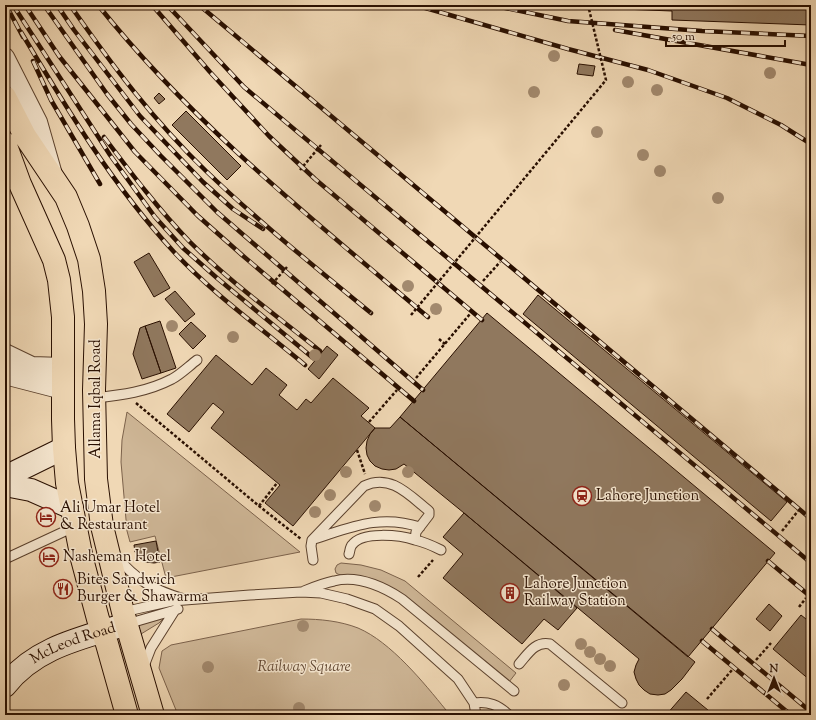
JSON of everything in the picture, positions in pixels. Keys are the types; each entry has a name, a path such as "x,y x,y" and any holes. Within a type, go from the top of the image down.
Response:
{"main road":[{"name":"Allama Iqbal Road","path":"5,97 25,136 66,197 89,259 94,292 96,324 94,398 96,480 102,526 125,618 153,715"},
{"name":"Allama Iqbal Road","path":"5,143 20,184 54,260 59,280 63,317 64,448 67,483 82,558 127,715"},
{"path":"5,373 63,378"},
{"path":"5,476 64,448"},
{"path":"5,485 31,490 74,517"},
{"name":"McLeod Road","path":"5,662 30,645 50,636 125,618"},
{"name":"McLeod Road","path":"5,686 22,668 42,654 100,625"}],"street":[{"path":"5,57 38,122 55,180"},
{"path":"5,165 20,184"},
{"path":"5,352 32,366 63,378"}],"lane":[{"path":"94,398 126,395 146,390 173,378 197,360"},
{"path":"313,560 312,543 364,486 370,483 395,485 429,511 429,515 416,532 415,540"},
{"path":"5,558 74,517"},
{"path":"312,543 361,524 382,521 408,523 420,527"},
{"path":"348,554 352,544 363,538 377,536 396,536 415,540 441,550"},
{"path":"105,538 115,555 135,576 148,585 163,592 189,601"},
{"path":"301,592 334,581 352,579 372,583 390,590 514,691"},
{"path":"125,618 172,601 301,592 347,599 375,609 399,626 458,679 474,704 476,715"},
{"path":"125,618 175,610 189,601"},
{"path":"141,674 151,648 175,610"},
{"path":"519,664 536,646 542,642 550,644 622,703"},
{"path":"474,704 482,702 492,704 500,707 509,715"}],"path":[{"path":"411,315 606,80 588,5"},
{"path":"300,170 321,145"},
{"path":"483,281 500,262"},
{"path":"272,284 287,267"},
{"path":"416,378 470,314"},
{"path":"439,339 445,344"},
{"path":"369,422 396,390"},
{"path":"126,395 259,506 312,543"},
{"path":"357,450 362,468 370,483"},
{"path":"259,506 277,483"},
{"path":"782,531 798,512"},
{"path":"418,577 441,550"},
{"path":"799,607 806,598"},
{"path":"756,660 771,643"},
{"path":"707,699 732,670"}],"green space":[{"path":"127,412 300,552 166,578 155,536 130,542 127,531 121,462 122,440"},
{"path":"341,563 361,565 381,570 405,581 516,673 509,682 398,592 371,579 336,573 335,569 337,565"},
{"path":"164,618 159,623 141,634 136,619"},
{"name":"Railway Square","path":"301,619 337,622 358,628 370,634 395,653 406,664 437,699 448,715 178,715 159,668 162,651 171,645"}],"building":[{"path":"597,5 811,5 811,25 672,20 672,11 597,8"},
{"path":"579,64 595,66 593,76 577,74"},
{"path":"159,93 165,99 159,104 154,98"},
{"path":"186,111 241,166 227,180 172,125"},
{"path":"149,253 170,288 154,297 134,262"},
{"path":"175,291 195,314 185,322 165,299"},
{"path":"538,295 787,502 771,521 523,314"},
{"path":"487,313 775,553 688,657 400,417"},
{"path":"160,321 176,368 161,373 145,326"},
{"path":"191,322 206,336 193,349 179,334"},
{"path":"145,326 161,373 142,379 133,354 140,328"},
{"path":"327,346 338,355 319,379 308,369"},
{"path":"216,355 252,385 266,368 287,385 279,395 297,410 306,399 311,403 333,378 369,408 361,416 375,428 293,526 265,503 280,485 211,428 224,412 213,403 189,432 167,414"},
{"path":"400,417 695,662 682,679 665,694 650,694 644,690 639,685 634,672 639,659 464,513 404,464 396,469 389,470 375,466 367,455 367,441 370,434 375,428 390,428"},
{"name":"Lahore Junction Railway Station","path":"464,513 577,608 558,630 544,619 522,644 443,578 463,554 443,537"},
{"path":"156,541 160,562 146,562 135,552 134,545"},
{"path":"769,604 782,616 770,631 756,619"},
{"path":"801,615 811,623 811,681 773,649"},
{"path":"686,692 714,715 666,715"}],"railway":[{"path":"6,5 23,37"},
{"path":"13,5 110,155 155,217 183,248 313,358"},
{"path":"25,5 59,56 135,152 198,216 414,401"},
{"path":"44,5 107,94 131,124 161,156 217,212 423,390"},
{"path":"57,5 74,30 140,116 203,182 233,209 263,229"},
{"path":"70,5 101,49 134,91 187,152 226,190 267,226 371,313"},
{"path":"98,5 135,49 173,90 255,169 428,317"},
{"path":"152,5 210,72 269,136 315,179 482,320"},
{"path":"167,5 244,87 811,563"},
{"path":"199,5 811,519"},
{"path":"491,5 568,21 702,31 811,36"},
{"path":"422,7 568,49 648,70 727,98 781,125 811,144"},
{"path":"615,30 811,65"},
{"path":"21,32 92,146 111,174 152,227 174,252 205,282 305,365"},
{"path":"33,61 51,100 100,184"},
{"path":"104,137 156,204 205,257 237,285 320,351"},
{"path":"768,561 811,597"},
{"path":"712,629 811,712"},
{"path":"702,641 791,715"}],"place":[{"name":"Lahore Junction","path":"582,496"},
{"name":"Ali Umar Hotel & Restaurant","path":"46,517"},
{"name":"Nasheman Hotel","path":"49,557"},
{"name":"Bites Sandwich Burger & Shawarma","path":"63,589"},
{"name":"Lahore Junction Railway Station","path":"510,593"}]}
